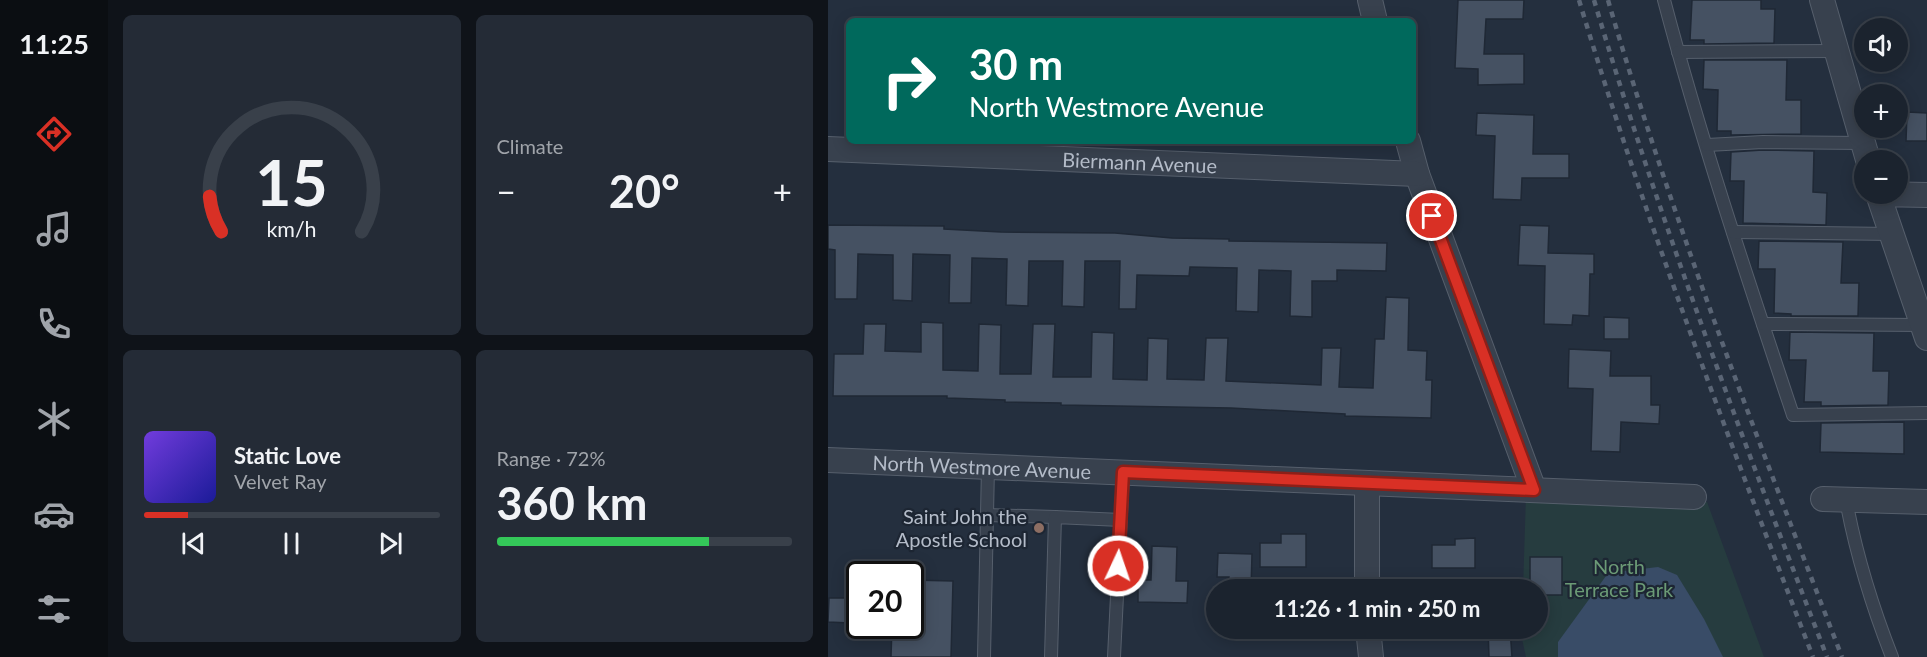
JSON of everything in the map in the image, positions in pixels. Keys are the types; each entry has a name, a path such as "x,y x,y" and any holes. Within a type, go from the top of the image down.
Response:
{"street":[{"path":"1370,0 1375,18"},
{"path":"1822,0 1865,150"},
{"path":"1409,144 1417,174 1534,490"},
{"name":"Biermann Avenue","path":"828,149 1417,174"},
{"path":"1908,195 1927,195"},
{"path":"1882,204 1925,331"},
{"name":"North Westmore Avenue","path":"828,460 1694,497"},
{"path":"1367,483 1367,579"},
{"path":"1834,499 1927,502"},
{"path":"1369,639 1371,657"}],"lane":[{"path":"1664,0 1733,232 1792,415 1927,413"},
{"path":"1678,52 1837,51"},
{"path":"1707,145 1763,142 1854,151"},
{"path":"1733,232 1892,234"},
{"path":"1763,324 1925,331"},
{"path":"984,657 988,466"},
{"path":"1114,657 1123,472"},
{"path":"1834,499 1854,542 1867,588 1892,657"},
{"path":"987,515 1120,520"},
{"path":"1051,657 1055,517"}],"green space":[{"name":"North Terrace Park","path":"1526,495 1707,502 1764,657 1526,657 1522,639 1548,639 1548,579 1523,579"}],"water":[{"path":"1658,567 1677,575 1704,619 1723,657 1558,657 1558,642 1606,576 1616,572"}],"building":[{"path":"1458,0 1524,0 1523,19 1486,19 1484,54 1524,54 1524,84 1478,85 1478,69 1455,68"},
{"path":"1692,0 1761,0 1761,9 1775,9 1774,43 1704,44 1704,40 1690,40"},
{"path":"1704,60 1787,60 1786,100 1801,100 1801,134 1731,135 1731,131 1717,131 1718,90 1703,89"},
{"path":"1908,112 1927,113 1927,141 1906,141"},
{"path":"1477,113 1534,115 1533,154 1569,154 1569,178 1522,178 1521,200 1493,199 1495,136 1476,135"},
{"path":"1814,151 1813,192 1827,193 1826,225 1743,223 1744,181 1730,181 1731,152"},
{"path":"828,225 944,226 944,229 1001,232 1115,233 1172,238 1229,239 1229,241 1387,243 1386,271 1337,270 1337,281 1312,281 1312,317 1290,316 1291,271 1259,270 1258,312 1236,311 1237,268 1190,267 1189,276 1137,275 1136,309 1119,309 1120,261 1085,261 1084,307 1062,306 1063,261 1029,261 1028,306 1006,305 1007,259 972,258 971,303 949,303 950,255 913,254 912,301 893,300 893,255 858,254 857,299 835,299 835,250 828,249"},
{"path":"1520,225 1549,226 1548,253 1594,254 1594,274 1590,274 1589,316 1573,315 1572,325 1544,324 1545,266 1518,265"},
{"path":"1759,241 1843,242 1841,283 1859,283 1858,316 1791,316 1791,314 1774,313 1775,269 1758,269"},
{"path":"1386,297 1409,298 1408,350 1427,351 1426,380 1432,380 1431,418 1345,416 1345,414 1231,408 1061,405 1061,403 947,398 947,396 833,396 834,354 863,354 864,324 886,324 885,351 921,352 921,322 943,323 943,370 978,371 979,324 1001,325 1000,374 1031,374 1033,324 1055,324 1053,377 1091,377 1092,332 1114,333 1113,379 1147,380 1148,338 1168,339 1167,379 1204,380 1206,338 1228,338 1226,381 1321,385 1322,348 1341,348 1339,387 1373,388 1375,339 1384,339"},
{"path":"1604,317 1629,318 1629,339 1604,339"},
{"path":"1790,332 1874,333 1873,371 1889,371 1888,405 1821,406 1821,402 1804,402 1806,360 1789,360"},
{"path":"1569,349 1611,351 1610,376 1651,376 1651,405 1660,405 1659,424 1621,422 1620,452 1591,451 1593,389 1568,388"},
{"path":"1904,422 1904,454 1820,452 1821,423"},
{"path":"1281,534 1306,534 1306,567 1260,567 1260,543 1281,543"},
{"path":"1475,538 1475,568 1432,568 1432,545 1455,545 1455,539"},
{"path":"1152,546 1177,547 1176,581 1188,581 1187,603 1138,602 1138,580 1151,580"},
{"path":"1218,553 1252,554 1251,579 1217,577"},
{"path":"1530,557 1562,557 1562,595 1548,595 1548,579 1530,579"},
{"path":"924,580 953,581 951,657 891,657 892,639 924,639"},
{"path":"829,598 846,598 846,623 828,622"},
{"path":"1488,639 1511,639 1512,657 1489,657"}],"railway":[{"path":"1579,0 1660,249 1813,657"},
{"path":"1594,0 1646,166 1675,249 1734,413 1827,657"},
{"path":"1608,0 1688,249 1842,657"}],"place":[{"name":"Saint John the Apostle School","path":"1039,528"}],"route":[{"path":"1118,566 1123,472 1534,490 1432,216"}]}
